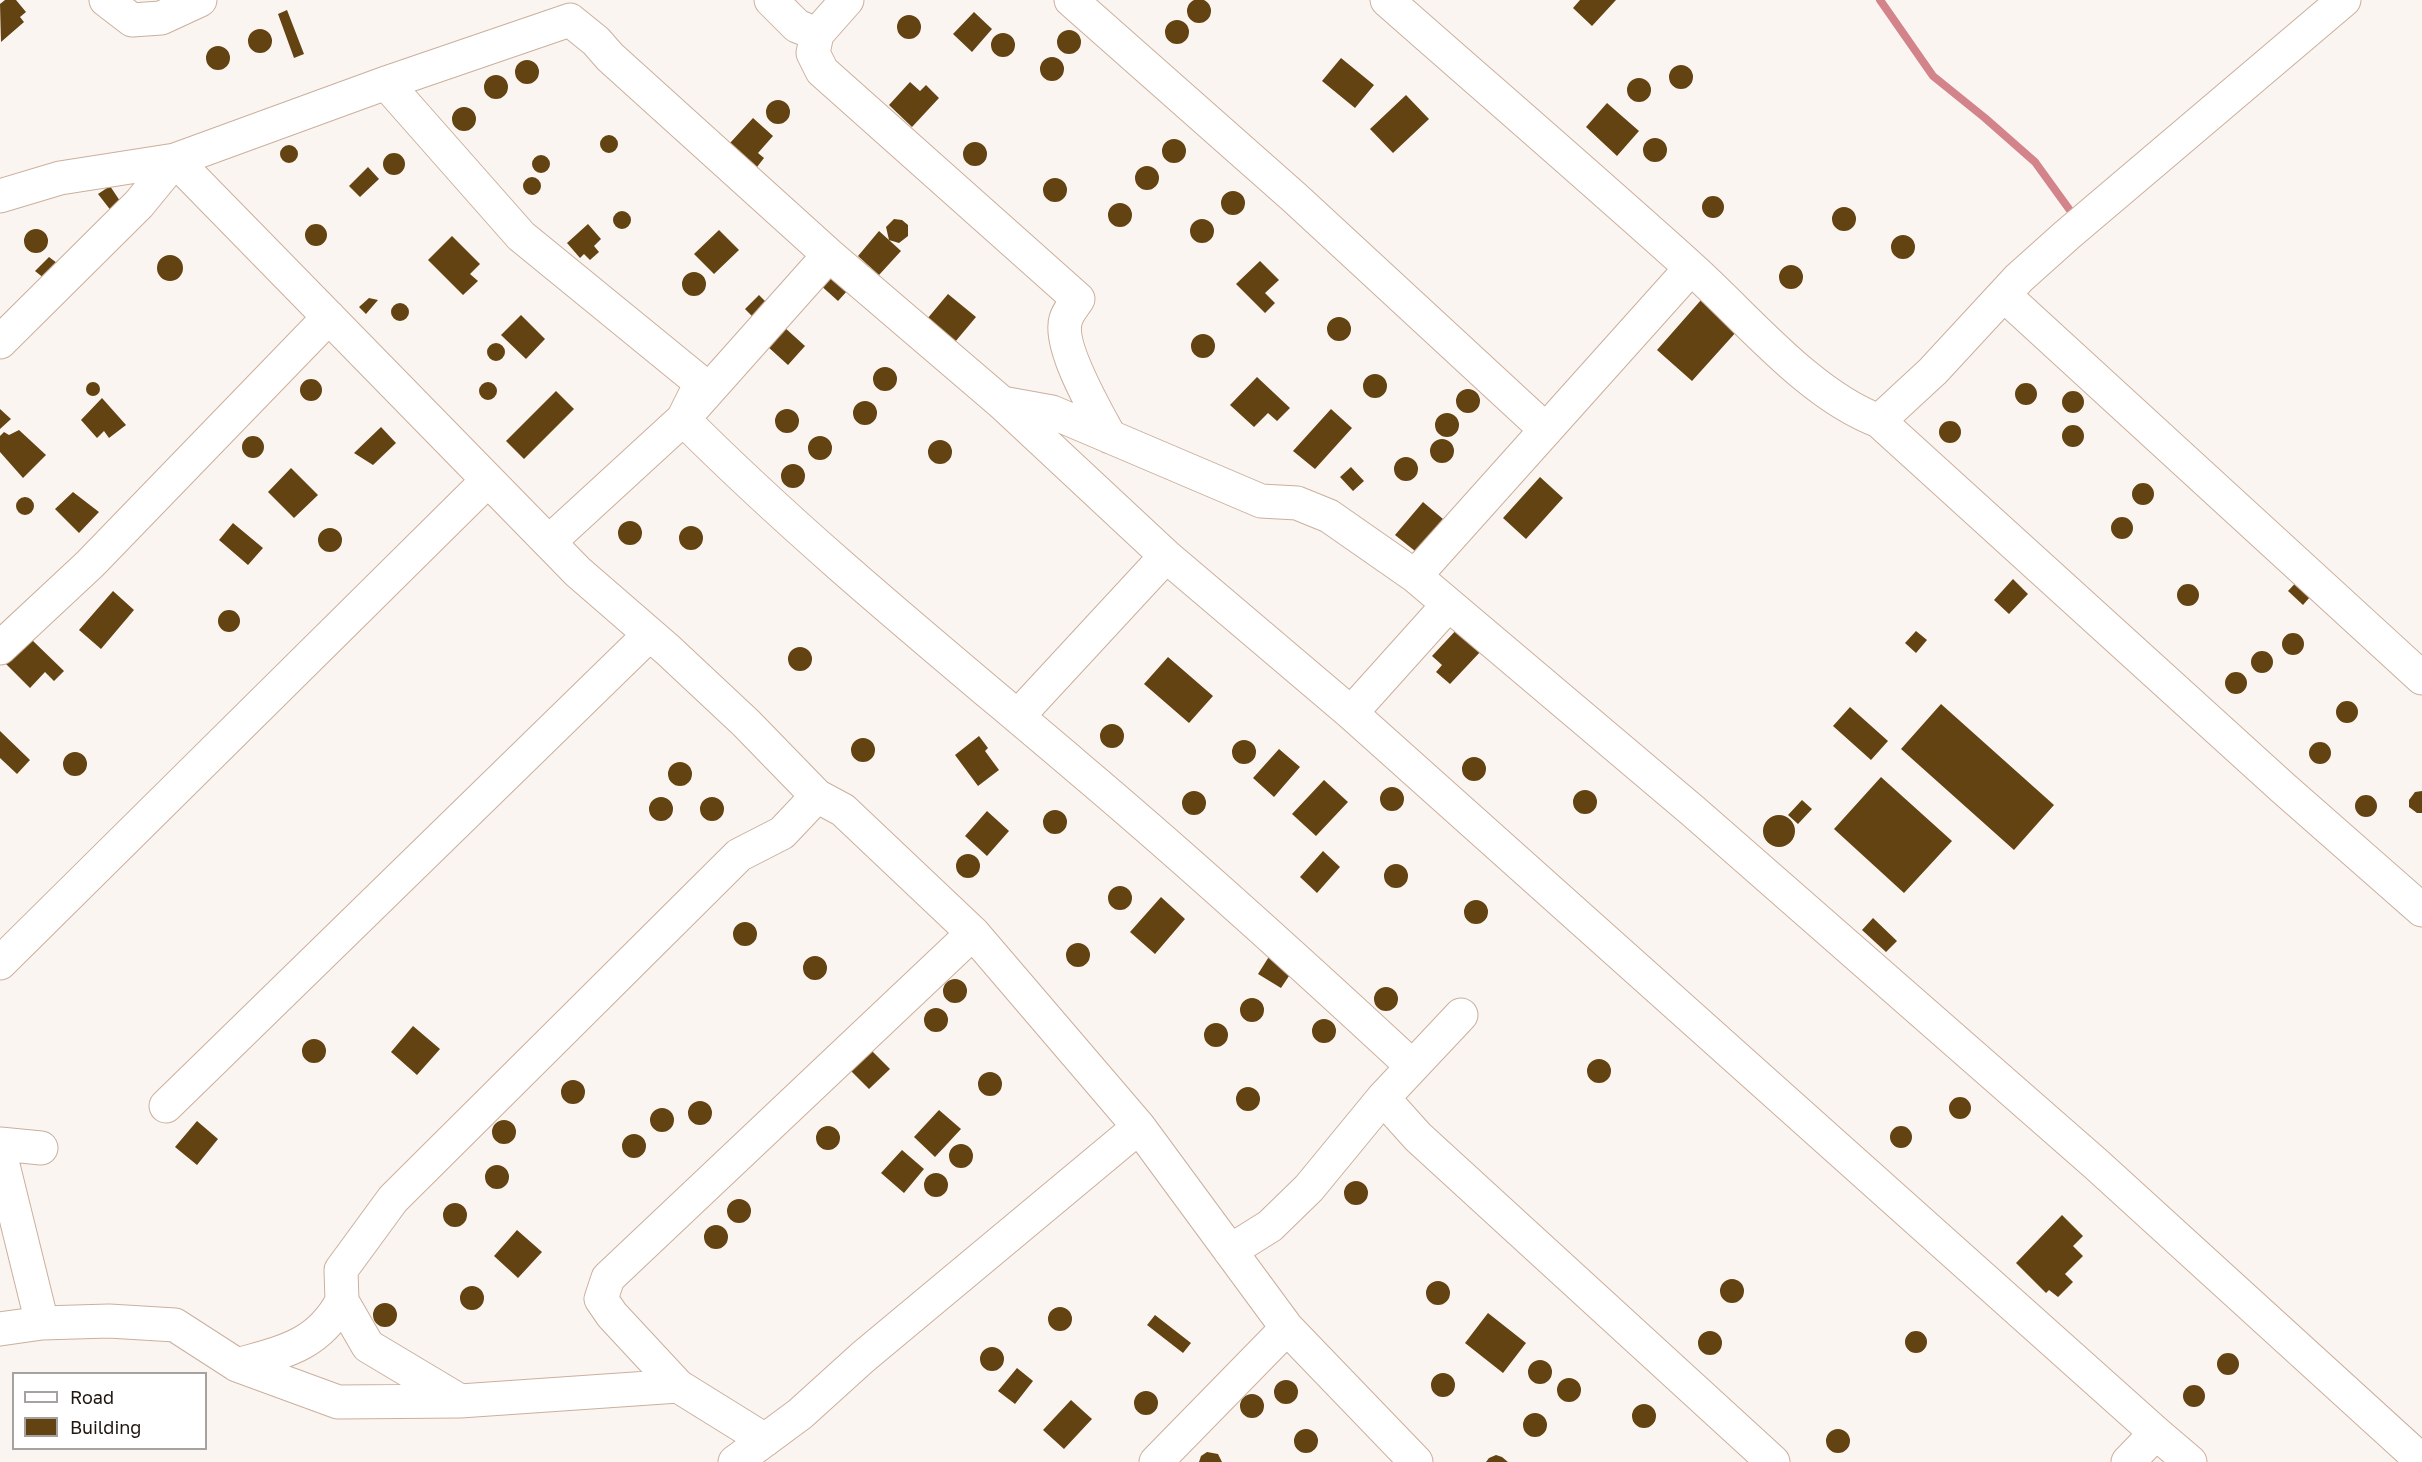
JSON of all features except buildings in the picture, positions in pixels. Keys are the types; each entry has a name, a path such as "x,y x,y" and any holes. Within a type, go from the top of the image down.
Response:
{"street":[{"path":"106,0 132,20 162,18 200,0"},
{"path":"771,0 797,26 817,34"},
{"path":"847,0 817,34 813,53 822,71 1078,299 1065,321 1068,351 1092,405 1110,437"},
{"path":"1071,0 1295,198 1546,430"},
{"path":"1387,0 1691,268 1814,384 1858,413 1879,421 2282,787 2422,910"},
{"path":"1879,421 1934,371 2004,295 2067,235 2344,0"},
{"path":"0,196 60,178 175,160 386,82 570,20 596,40 610,57 829,255 1002,403 1166,556 1351,713 2190,1462"},
{"path":"386,82 521,236 701,383 683,419"},
{"path":"175,160 549,542 746,723 817,796 843,810 973,933 1139,1127 1287,1329 1416,1462"},
{"path":"0,342 139,204 175,160"},
{"path":"549,542 683,419 829,255"},
{"path":"1415,576 1691,268"},
{"path":"2004,295 2422,678"},
{"path":"0,648 90,564 329,317"},
{"path":"1002,403 1052,412 1261,501 1297,502 1329,516 1415,576 1693,811 2087,1156 2422,1461"},
{"path":"683,419 835,562 1018,716 1281,945 1412,1066"},
{"path":"0,963 488,480"},
{"path":"1018,716 1166,556"},
{"path":"1351,713 1448,605"},
{"path":"166,1106 649,635"},
{"path":"460,1401 368,1346 342,1301 341,1270 393,1198 739,855 782,833 817,796"},
{"path":"765,1440 678,1386 612,1315 601,1299 608,1278 973,933"},
{"path":"1230,1251 1270,1226 1309,1188 1383,1098 1461,1015"},
{"path":"1383,1098 1418,1137 1773,1462"},
{"path":"735,1462 800,1414 863,1357 1139,1127"},
{"path":"0,1144 40,1148"},
{"path":"0,1153 42,1323"},
{"path":"237,1365 280,1353 315,1336 334,1315 342,1301"},
{"path":"0,1329 42,1323 109,1321 175,1325 237,1365 338,1402 460,1401 678,1386"},
{"path":"1156,1462 1287,1329"},
{"path":"2128,1462 2156,1433"}],"waterway":[{"path":"1880,0 1933,76 2035,162 2069,209"}]}
